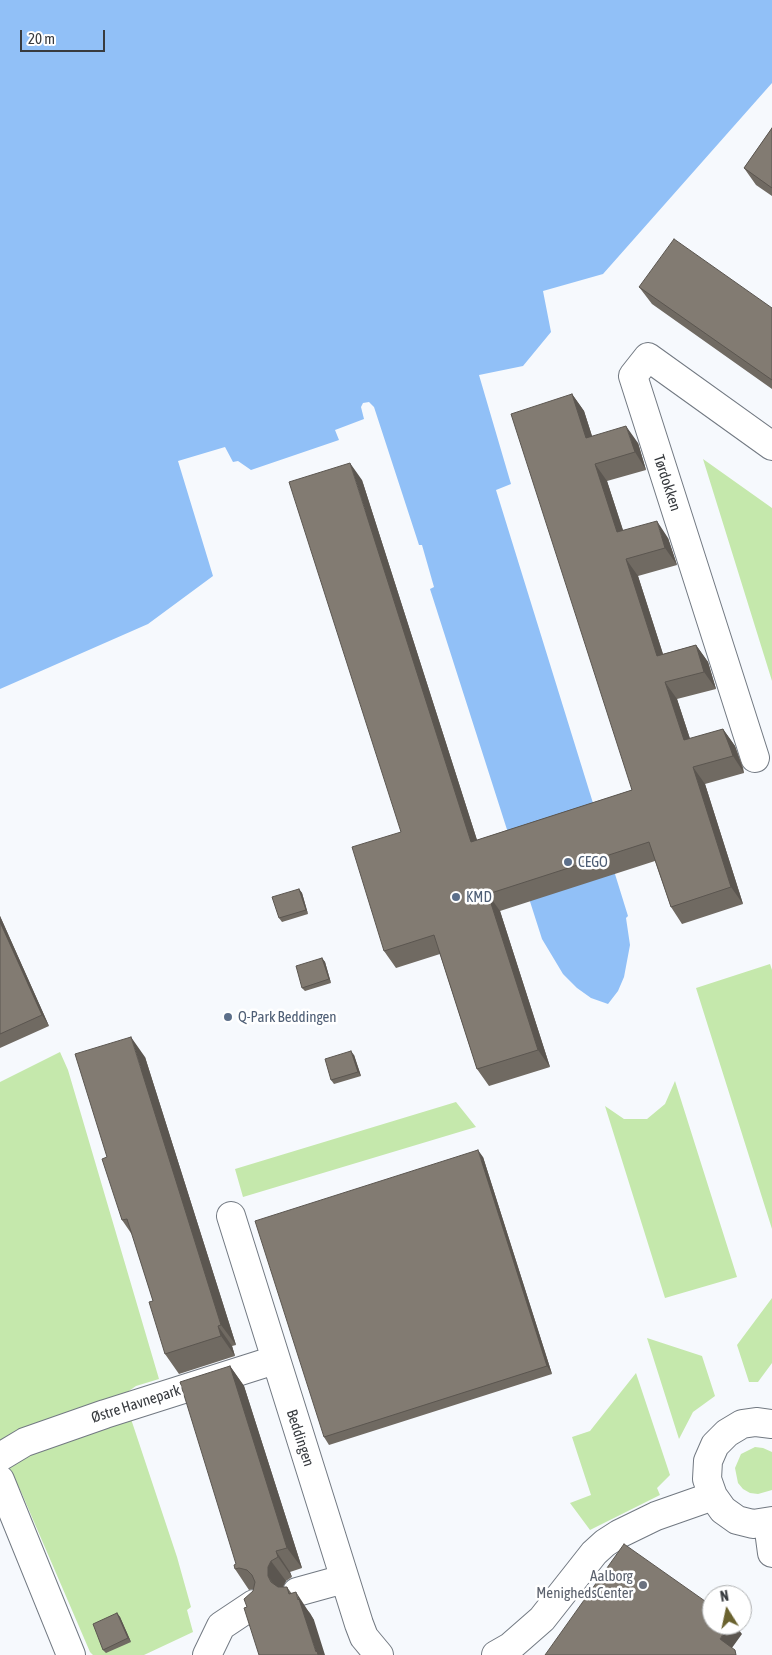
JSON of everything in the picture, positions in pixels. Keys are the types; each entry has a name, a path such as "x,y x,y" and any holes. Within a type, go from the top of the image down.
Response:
{"street":[{"name":"Tørdokken","path":"755,758 633,376 648,357 772,446"},
{"name":"Beddingen","path":"231,1216 344,1579 364,1637 379,1655"},
{"name":"Østre Havnepark","path":"0,1457 25,1442 105,1414 276,1360"},
{"path":"772,1424 756,1422 742,1424 727,1433 715,1445 708,1462 707,1480 713,1496 723,1510 737,1520 753,1524 770,1522 772,1553"},
{"path":"0,1480 71,1655"},
{"path":"496,1655 510,1647 542,1620 594,1553 605,1543 656,1516 713,1496"},
{"path":"297,1592 344,1579"},
{"path":"206,1655 222,1626 254,1604"}],"green space":[{"path":"703,459 772,508 772,681"},
{"path":"770,964 772,970 772,1229 696,988"},
{"path":"60,1052 68,1070 159,1379 136,1386 123,1395 177,1557 191,1607 187,1610 193,1632 144,1655 93,1655 90,1652 22,1494 0,1449 0,1082"},
{"path":"675,1081 737,1277 665,1298 605,1106 624,1119 647,1119 665,1104"},
{"path":"456,1102 476,1127 243,1197 235,1169"},
{"path":"772,1298 772,1363 758,1382 749,1382 737,1345"},
{"path":"647,1338 702,1356 715,1396 693,1412 679,1439"},
{"path":"636,1373 670,1475 657,1488 660,1495 590,1530 570,1503 591,1495 572,1437 590,1431"},
{"path":"755,1447 772,1452 772,1490 758,1494 750,1493 743,1489 738,1483 735,1468 741,1454"}],"water":[{"path":"0,0 772,0 772,83 603,274 543,291 551,332 523,366 479,375 511,484 496,490 628,916 626,918 630,945 624,977 618,991 608,1004 591,998 577,988 563,974 542,939 430,589 434,587 422,545 419,545 374,407 369,402 363,403 361,407 364,419 335,430 339,440 251,470 238,461 233,462 225,447 178,461 213,576 148,624 0,689"}],"building":[{"path":"772,128 772,188 744,168"},
{"path":"674,239 772,308 772,380 639,287"},
{"path":"572,394 586,438 626,426 635,452 595,464 617,532 657,521 665,548 626,559 657,656 696,645 704,672 665,682 684,740 723,729 733,756 693,767 731,887 671,907 649,842 488,894 538,1050 477,1069 434,935 384,951 352,847 401,832 289,482 350,463 471,842 632,790 511,414"},
{"path":"299,889 306,910 279,918 272,897"},
{"path":"0,922 42,1015 0,1034"},
{"path":"322,958 329,979 302,988 296,966"},
{"path":"131,1037 221,1325 218,1326 221,1336 165,1354 149,1302 153,1301 127,1219 122,1220 102,1159 107,1157 75,1054"},
{"path":"351,1051 358,1072 331,1080 325,1059"},
{"path":"478,1150 547,1366 324,1437 255,1221"},
{"path":"230,1366 287,1548 276,1551 278,1557 271,1561 268,1567 268,1576 271,1582 278,1587 287,1587 289,1594 296,1592 318,1655 259,1655 244,1608 247,1607 244,1599 253,1591 255,1582 247,1570 235,1569 234,1565 236,1564 180,1382"},
{"name":"Aalborg MenighedsCenter","path":"624,1544 702,1599 702,1635 723,1635 720,1639 735,1650 736,1655 545,1655"},
{"path":"117,1613 128,1638 103,1650 93,1624"}],"place":[{"name":"CEGO","path":"568,862"},
{"name":"KMD","path":"456,897"},
{"name":"Q-Park Beddingen","path":"228,1017"},
{"name":"Aalborg MenighedsCenter","path":"643,1585"}]}
